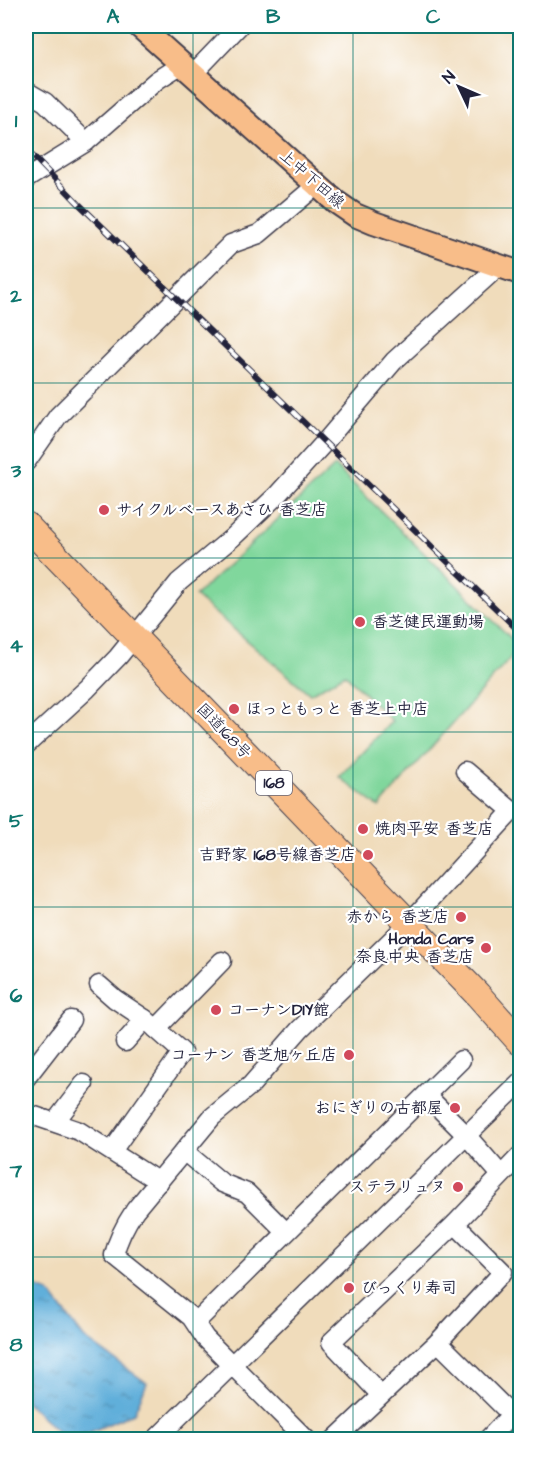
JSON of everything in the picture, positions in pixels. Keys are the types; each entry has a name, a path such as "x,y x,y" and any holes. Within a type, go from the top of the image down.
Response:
{"highway":[{"name":"国道168号","path":"26,525 478,995 520,1042"}],"main road":[{"name":"上中下田線","path":"139,26 317,185 355,214 514,274"}],"street":[{"path":"26,179 86,142 157,80 188,69 239,26"},
{"path":"26,91 45,102 86,142"},
{"path":"26,462 58,416 231,244 259,234 317,185"},
{"path":"26,745 87,690 135,638 179,582 233,537 277,495 394,361 514,274"},
{"path":"307,1440 205,1338 196,1322 114,1255 117,1241 125,1224 212,1118 251,1085 300,1029 409,923 512,811 465,771"},
{"path":"125,1042 151,1024 222,960"},
{"path":"99,985 151,1024 182,1052 112,1151"},
{"path":"26,1078 71,1020"},
{"path":"196,1322 461,1060"},
{"path":"155,1440 520,1083"},
{"path":"55,1122 84,1084"},
{"path":"426,1095 466,1135 501,1175"},
{"path":"26,1113 85,1134 159,1182"},
{"path":"185,1152 222,1183 247,1193 286,1233"},
{"path":"380,1394 332,1342 455,1224 520,1156"},
{"path":"334,1440 380,1394 438,1342 503,1272 455,1224"},
{"path":"438,1342 516,1418 487,1440"}],"green space":[{"name":"香芝健民運動場","path":"335,466 520,647 379,807 339,777 392,721 345,674 310,694 195,596"}],"water":[{"path":"26,1284 49,1292 84,1338 147,1383 134,1413 74,1439 66,1439 26,1402"}],"railway":[{"path":"26,149 80,205 520,632"}],"place":[{"name":"サイクルベースあさひ 香芝店","path":"104,510"},
{"name":"香芝健民運動場","path":"360,622"},
{"name":"ほっともっと 香芝上中店","path":"234,709"},
{"name":"焼肉平安 香芝店","path":"363,829"},
{"name":"吉野家 168号線香芝店","path":"368,855"},
{"name":"赤から 香芝店","path":"461,917"},
{"name":"Honda Cars 奈良中央 香芝店","path":"486,948"},
{"name":"コーナンDIY館","path":"216,1010"},
{"name":"コーナン 香芝旭ヶ丘店","path":"349,1055"},
{"name":"おにぎりの古都屋","path":"455,1108"},
{"name":"ステラリュヌ","path":"458,1187"},
{"name":"びっくり寿司","path":"349,1288"}]}
